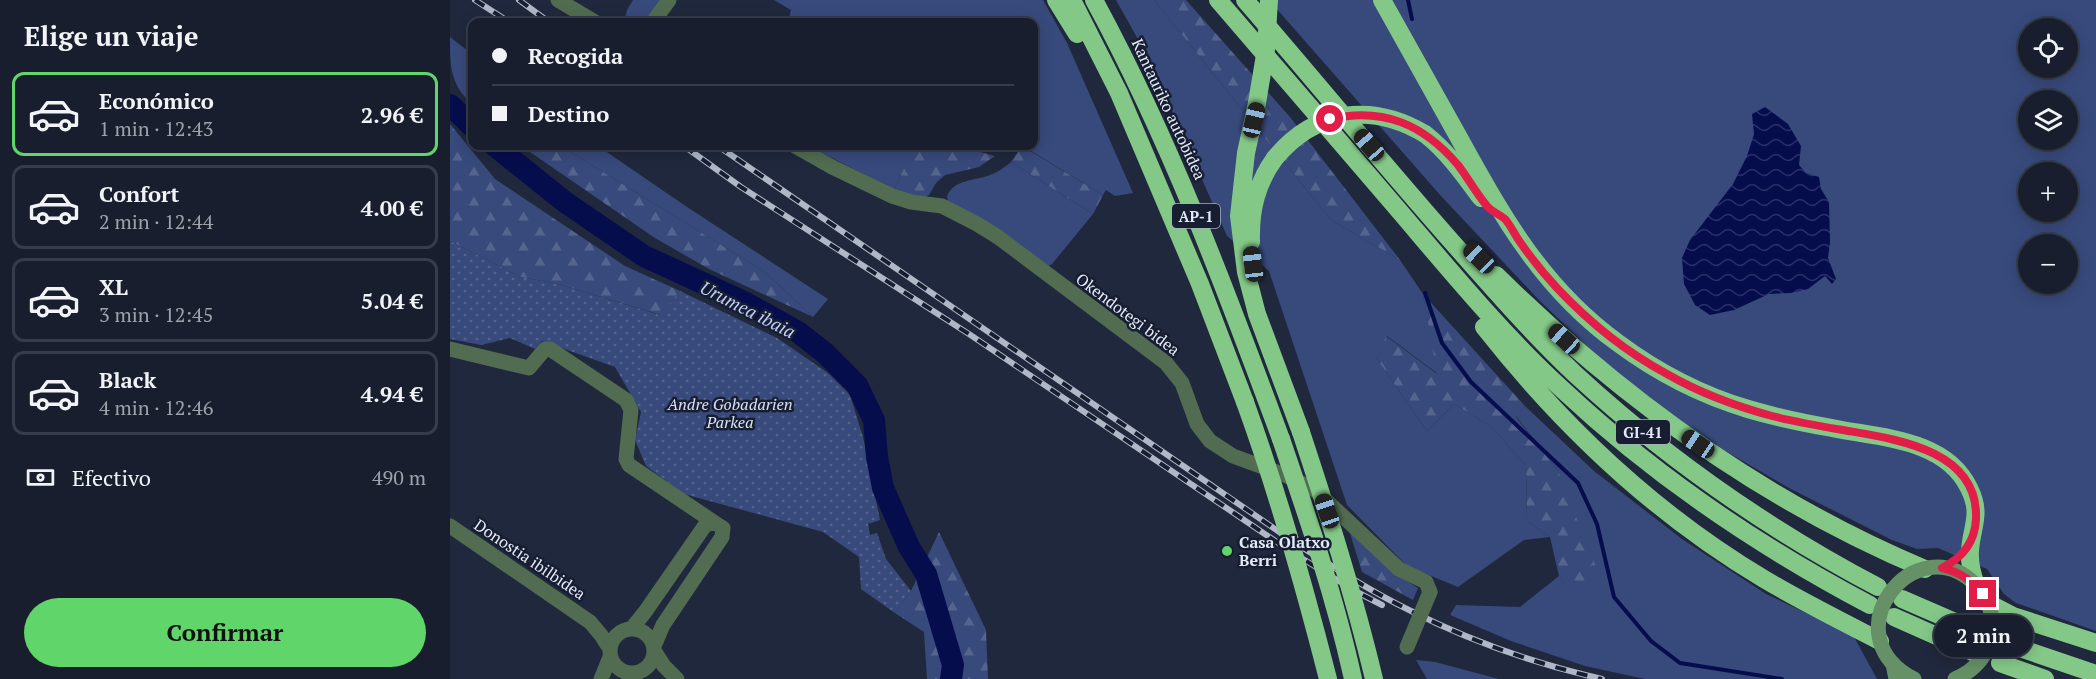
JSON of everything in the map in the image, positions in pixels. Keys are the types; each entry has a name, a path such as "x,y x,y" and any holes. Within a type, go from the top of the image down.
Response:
{"highway":[{"path":"1056,0 1146,156"},
{"name":"AP-1","path":"1072,0 1119,93 1200,284 1245,402 1277,493 1305,587 1328,679"},
{"name":"Kantauriko autobidea","path":"1094,0 1183,185 1221,277 1281,439 1320,555 1342,628 1353,679"},
{"path":"1218,0 1447,268 1456,290 1574,430 1614,468 1679,522 1762,578 1880,641"},
{"path":"1245,0 1444,232 1465,244 1521,299 1614,382 1666,422 1759,484 1890,554 1934,569 1959,558 1971,542"},
{"path":"1269,0 1266,49 1246,153 1239,216 1246,272 1257,314 1301,432 1334,530 1374,679"},
{"path":"1382,0 1505,219 1537,265 1575,307 1596,326 1641,359 1692,387 1774,416 1905,442 1929,450 1950,464 1964,479 1975,504 1976,523 1971,542 1970,564 1976,585"},
{"path":"1285,390 1256,283 1251,246 1251,219 1256,193 1267,169 1293,139 1316,124 1344,116 1386,117 1413,127 1436,143 1458,166 1488,208 1505,219"},
{"name":"GI-41","path":"1444,232 1515,313 1574,373 1646,435 1749,511 1840,567 1878,587"},
{"name":"GI-41","path":"1447,268 1552,380 1632,451 1682,489 1777,554 1870,605"},
{"path":"1902,599 1985,635"},
{"path":"1988,603 2013,616 2096,644"},
{"path":"1894,618 1975,653"},
{"path":"2008,644 2096,674"},
{"path":"2000,663 2045,679"}],"main road":[{"path":"1914,679 1894,672 1880,641 1879,614 1887,595 1901,580 1912,573 1934,569 1961,574 1976,585 1988,603 1992,615 1990,641 1985,653 1969,672 1955,679"}],"street":[{"path":"558,0 588,18"},
{"path":"657,18 669,0"},
{"name":"Okendotegi bidea","path":"803,150 871,186 911,202 948,208 998,237 1166,363 1182,383 1197,424 1210,441 1239,459 1285,475 1315,490 1399,569 1426,582 1430,592 1407,647"},
{"path":"450,349 529,368 541,351 550,349 626,400 631,410 626,459 629,465 723,528 722,537 663,625 649,666 632,676 618,668 610,653"},
{"path":"601,679 615,636 629,629 645,612 706,524 716,523"},
{"name":"Donostia ibilbidea","path":"450,526 590,622 601,635 610,653"},
{"name":"Donostia ibilbidea","path":"590,622 629,629"},
{"path":"629,629 644,632 649,636 664,666 677,679"}],"green space":[{"path":"633,0 662,0 650,18 625,18"},
{"path":"774,0 1043,0 1067,43 1133,193 1115,196 1106,190 1103,195 1030,150 1038,150 1038,18 789,18 791,10"},
{"path":"1116,0 1154,0 1331,220 1400,260 1423,294 1438,374 1387,336 1377,359 1427,431 1454,404 1492,427 1526,466 1527,521 1550,537 1524,540 1458,587 1407,566 1347,505 1269,271 1227,236 1148,57"},
{"path":"1154,0 1186,0 1290,117 1400,260 1331,220"},
{"path":"1269,0 2096,0 2096,631 2016,603 2004,594 1987,569 1938,548 1917,549 1892,540 1789,488 1717,446 1623,381 1539,300 1441,196"},
{"path":"450,37 468,51 468,100 455,82 450,57"},
{"path":"450,124 468,146 468,150 471,150 495,179 625,266 680,291 661,315 558,284 521,277 450,241"},
{"path":"533,150 567,150 765,272 813,317 709,269 655,238 530,152"},
{"path":"567,150 604,150 828,299 813,317 765,272"},
{"path":"817,150 920,150 903,170 894,190"},
{"path":"918,150 973,150 995,156 979,167 945,175 936,183 929,195 924,197 894,190 903,170"},
{"path":"1019,150 1029,150 1103,195 1093,214 1011,162"},
{"path":"1011,162 1093,214 1052,264 1047,267 948,201 947,196 955,186 993,174"},
{"name":"Andre Gobadarien Parkea","path":"450,241 521,277 558,284 660,315 680,291 777,338 828,373 850,395 863,437 880,520 868,524 870,535 877,533 886,559 911,591 895,613 861,589 859,557 823,532 684,494 646,466 635,440 641,412 615,367 542,341 535,349 510,338 481,345 450,339"},
{"path":"1423,294 1525,406 1516,417 1558,471 1598,572 1574,598 1559,576 1550,537 1527,521 1526,466 1492,427 1454,404 1427,431 1377,359 1386,336 1437,374"},
{"path":"1525,406 1594,471 1682,539 1766,594 1853,635 1877,679 1645,679 1585,666 1511,641 1450,615 1456,605 1520,607 1559,576 1575,598 1558,471 1516,416"},
{"path":"1349,530 1392,571 1418,588 1413,600 1362,572"},
{"path":"939,532 986,630 988,679 927,679 924,632 895,613 911,591"},
{"path":"1416,660 1435,662 1499,679 1427,679"}],"water":[{"path":"1765,107 1788,124 1801,146 1799,165 1806,173 1819,177 1821,189 1829,202 1828,258 1836,279 1832,284 1825,276 1808,289 1791,293 1769,294 1734,310 1710,315 1695,305 1684,284 1682,258 1690,240 1733,184 1747,156 1754,134 1752,114"}],"waterway":[{"path":"1408,0 1412,19"},
{"name":"Urumea ibaia","path":"450,105 468,122"},
{"name":"Urumea ibaia","path":"500,150 565,202 644,256 746,303 798,332 825,353 857,385 874,420 877,457 883,488 909,547 926,574 953,665 951,679"},
{"path":"1425,293 1442,343 1471,382 1578,483 1597,524 1614,597 1651,641 1680,663 1782,679"}],"railway":[{"path":"475,0 503,18"},
{"path":"519,0 544,18"},
{"path":"690,150 741,187 972,336 1290,551 1382,605"},
{"path":"724,150 1291,540 1349,577 1409,610 1479,642 1528,659 1602,679"}],"place":[{"name":"Casa Olatxo Berri","path":"1227,551"}],"route":[{"path":"1330,119 1358,114 1386,117 1400,121 1425,134 1458,166 1488,208 1505,219 1537,265 1575,307 1618,343 1666,374 1719,399 1746,408 1833,429 1905,442 1940,456 1964,479 1972,495 1976,513 1971,542 1959,558 1942,568 1952,570 1969,579 1983,594"}]}
